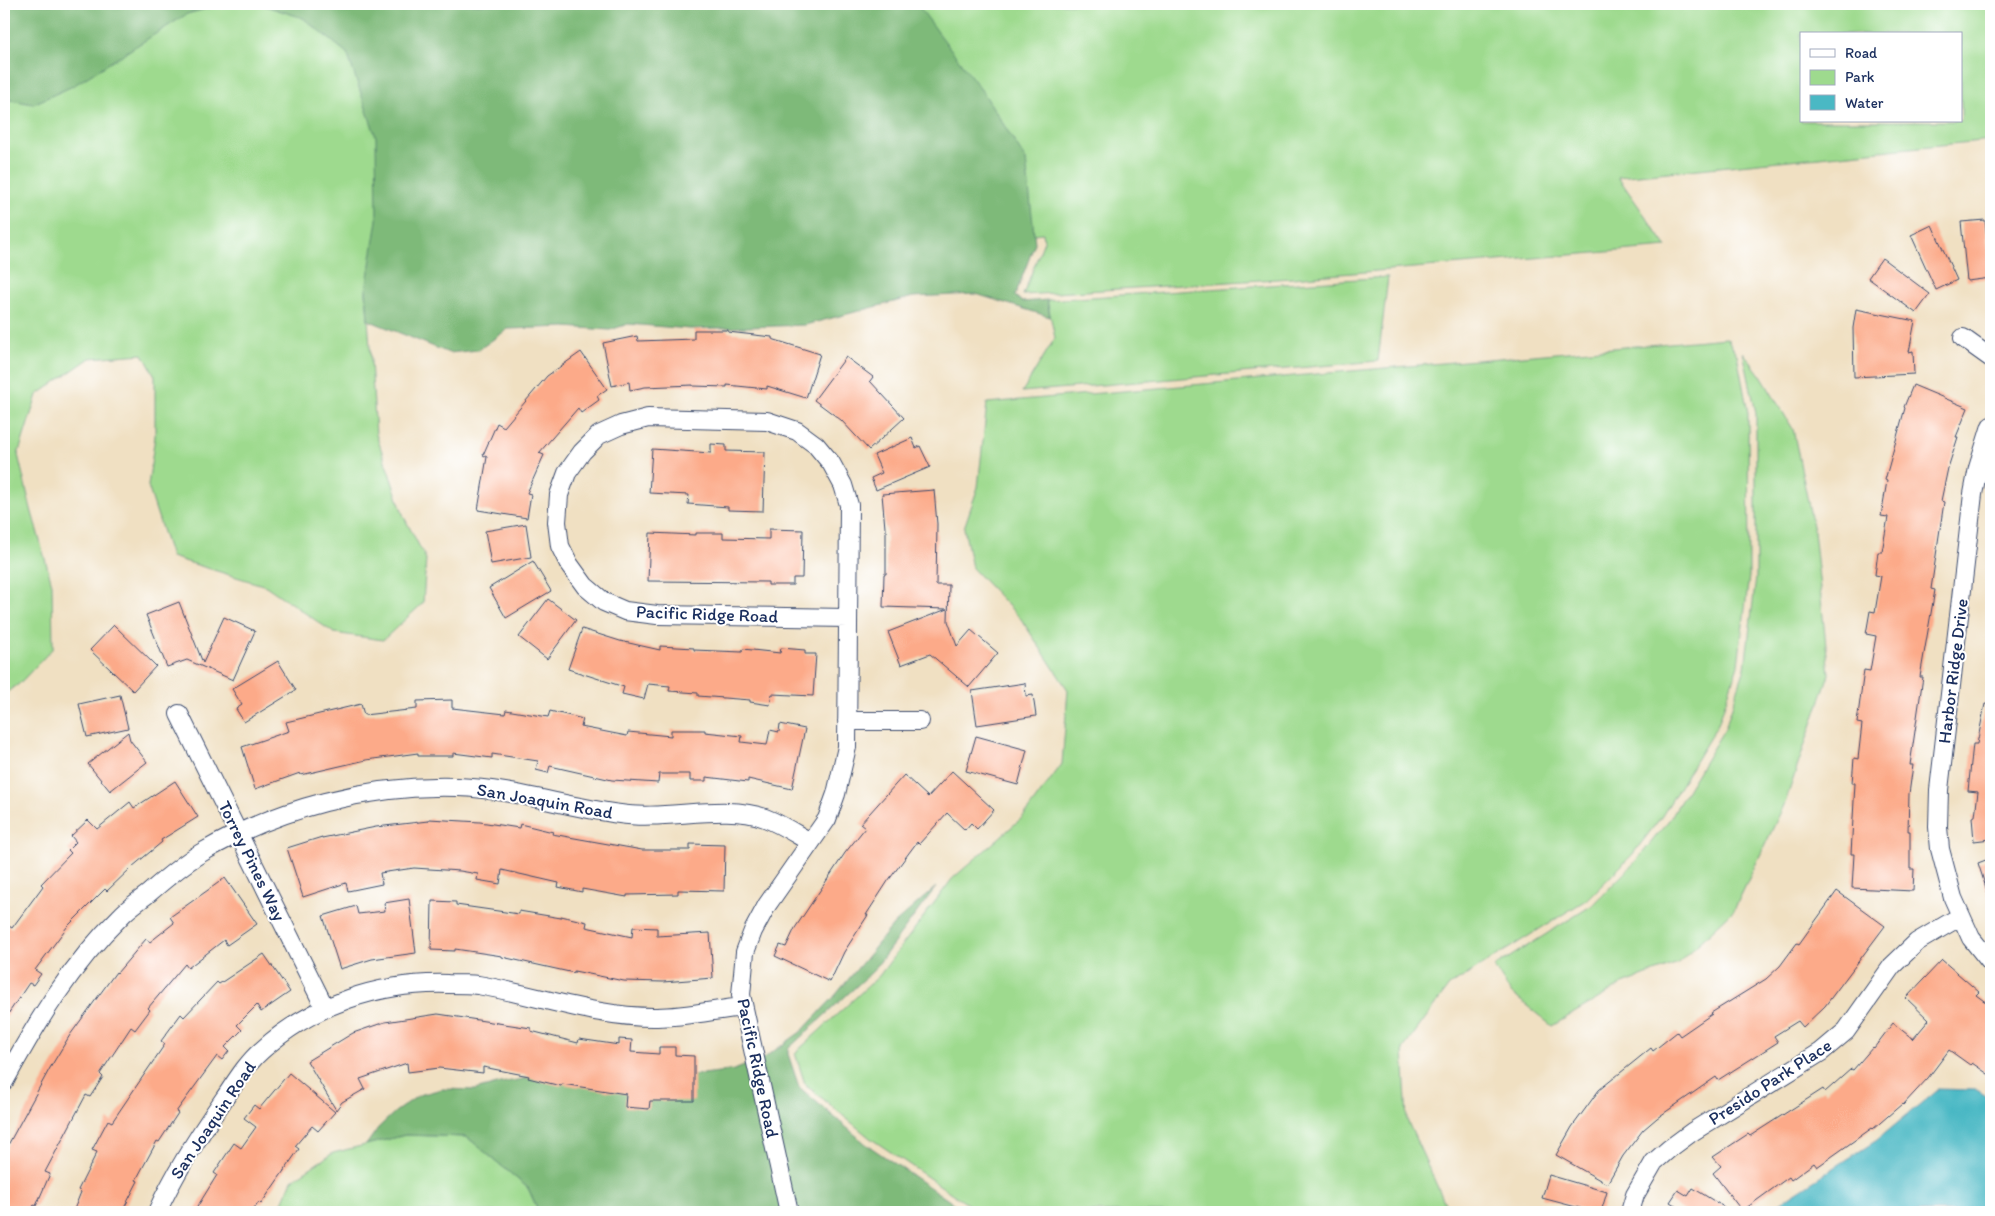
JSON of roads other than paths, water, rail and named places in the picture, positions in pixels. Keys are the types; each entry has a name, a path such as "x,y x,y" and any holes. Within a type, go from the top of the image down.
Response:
{"street":[{"path":"1963,338 1991,358"},
{"name":"Pacific Ridge Road","path":"789,1212 743,1007 741,995 742,977 746,952 753,931 767,905 827,819 836,794 847,747 848,618 848,505 843,485 832,463 816,445 797,430 767,421 648,418 621,425 599,434 582,452 567,473 560,495 557,522 560,546 569,564 585,586 604,602 625,611 657,615 848,618"},
{"name":"Harbor Ridge Drive","path":"1991,426 1986,437 1978,468 1974,494 1939,790 1938,827 1940,849 1953,898 1971,938 1991,963"},
{"name":"Torrey Pines Way","path":"179,714 325,1008"},
{"path":"847,721 920,721"},
{"name":"San Joaquin Road","path":"4,1082 25,1042 56,994 87,953 120,916 200,854 258,824 317,804 399,788 455,787 497,789 629,816 734,812 763,817 785,827 810,842"},
{"name":"Presido Park Place","path":"1630,1212 1635,1195 1654,1162 1692,1132 1821,1052 1846,1031 1892,966 1917,942 1961,916"},
{"name":"San Joaquin Road","path":"156,1212 199,1135 240,1075 260,1052 291,1027 325,1008 350,998 390,987 421,983 477,985 598,1012 657,1017 743,1007"}],"water":[{"path":"1938,1089 1977,1090 1991,1099 1991,1212 1766,1212 1877,1140"}]}
